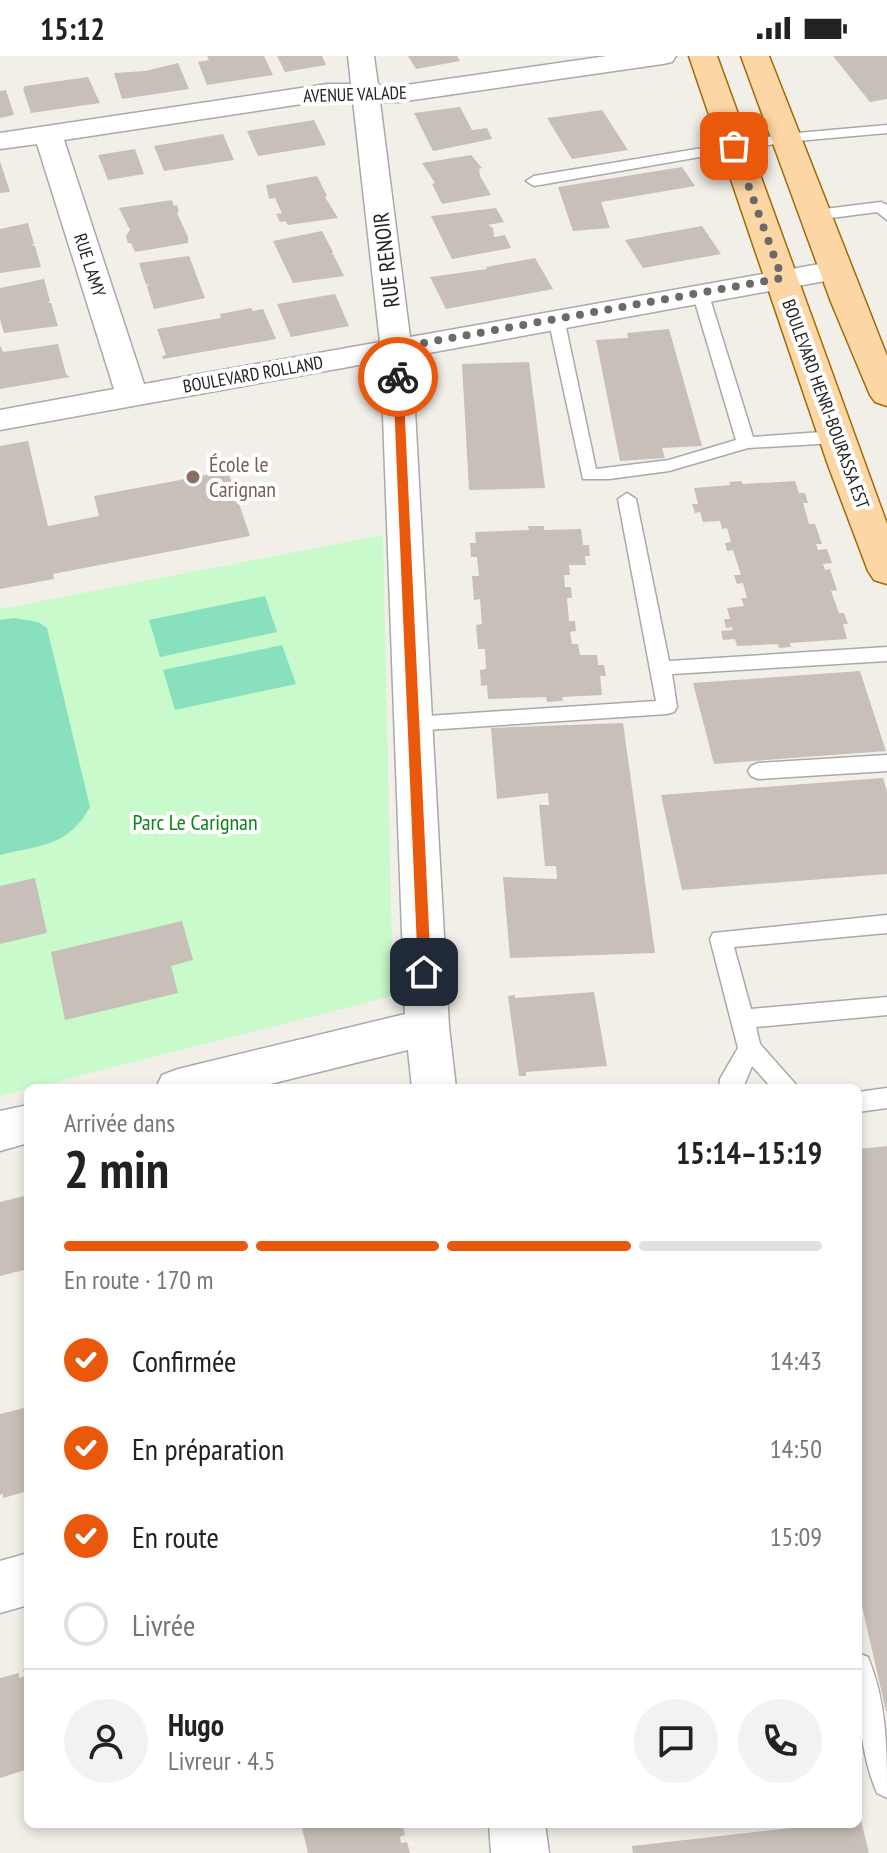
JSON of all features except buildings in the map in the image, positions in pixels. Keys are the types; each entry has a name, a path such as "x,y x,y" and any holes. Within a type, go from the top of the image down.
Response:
{"main road":[{"name":"BOULEVARD HENRI-BOURASSA EST","path":"703,56 836,437 887,571"},
{"path":"755,56 847,302 887,395"}],"street":[{"name":"RUE RENOIR","path":"361,56 396,348 427,1027 434,1084"},
{"name":"AVENUE VALADE","path":"0,141 328,92 399,94 663,56"},
{"name":"RUE LAMY","path":"48,134 132,396"},
{"name":"BOULEVARD ROLLAND","path":"0,420 836,270"},
{"path":"194,1084 427,1027"},
{"path":"0,1131 24,1125"},
{"path":"0,1587 24,1580"},
{"path":"517,1828 520,1853"}],"lane":[{"path":"534,181 786,138 887,129"},
{"path":"816,215 885,209"},
{"path":"700,292 746,443"},
{"path":"556,318 589,475 645,471 713,457 746,443 836,437"},
{"path":"412,724 667,707 627,499"},
{"path":"661,668 887,654"},
{"path":"758,771 887,763"},
{"path":"783,1084 750,1049 721,939 887,924"},
{"path":"742,1019 887,1006"},
{"path":"731,1084 750,1049"},
{"path":"862,1101 887,1098"},
{"path":"862,1683 887,1783"}],"green space":[{"name":"Parc Le Carignan","path":"383,535 393,996 47,1084 24,1084 24,1090 0,1096 0,609"},
{"path":"265,596 277,632 160,657 149,620"},
{"path":"14,618 38,622 47,628 90,807 72,830 62,837 40,846 0,855 0,620"},
{"path":"282,645 296,684 175,710 163,670"}],"way so far":[{"path":"398,377 396,348 782,278 734,146"}],"place":[{"name":"École le Carignan","path":"193,477"}],"route":[{"path":"398,377 424,972"}]}
